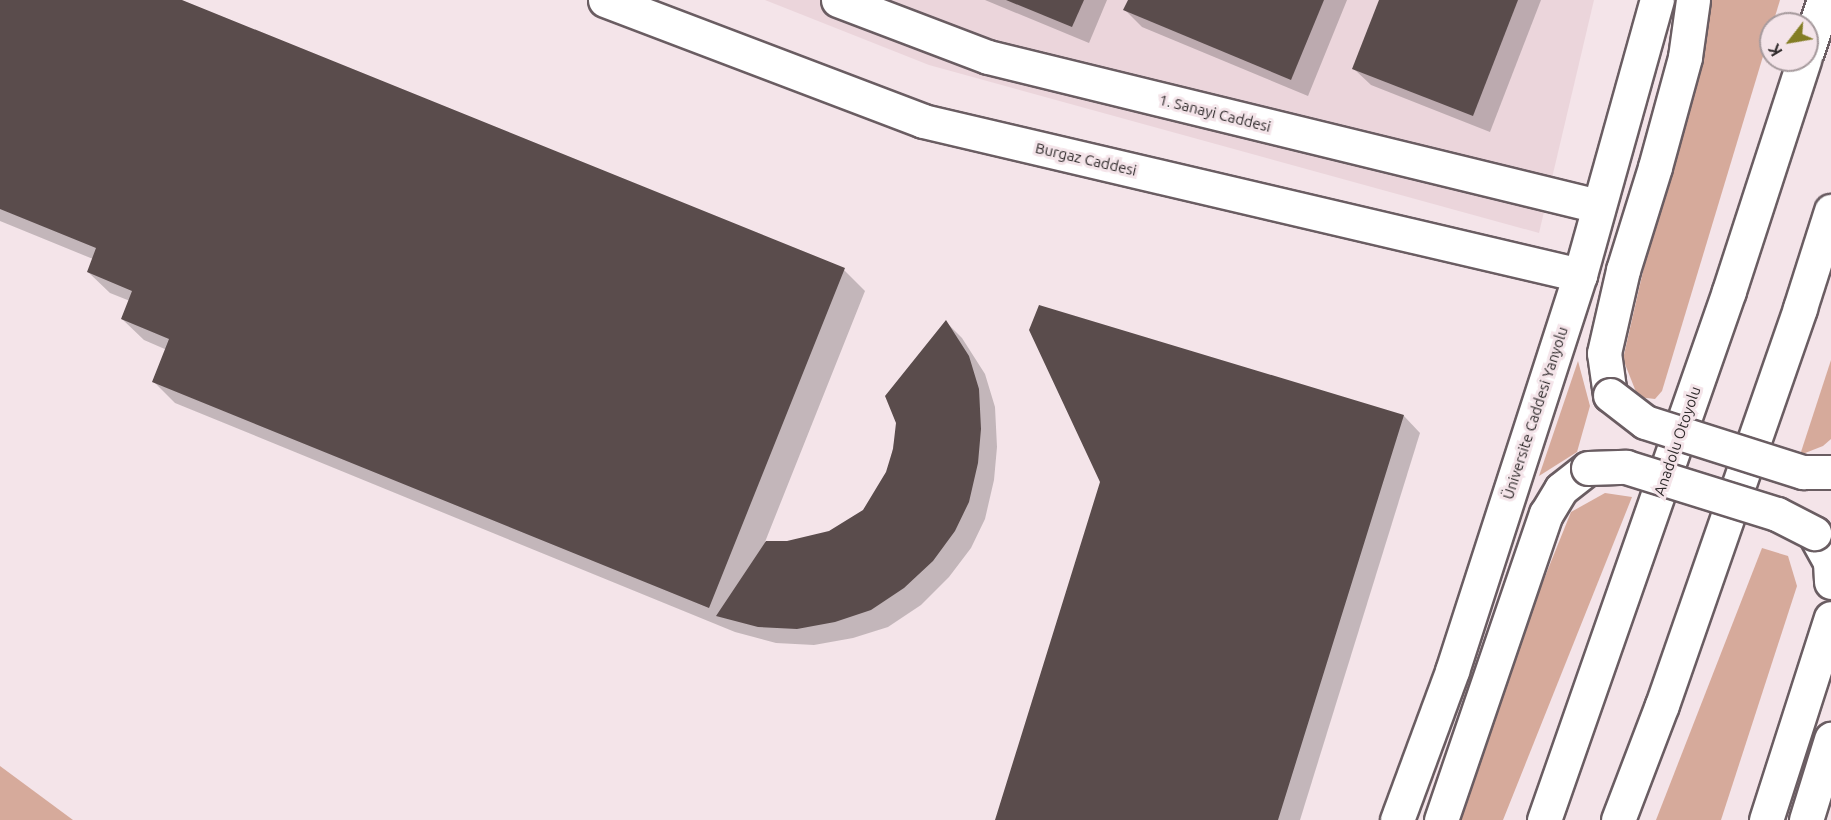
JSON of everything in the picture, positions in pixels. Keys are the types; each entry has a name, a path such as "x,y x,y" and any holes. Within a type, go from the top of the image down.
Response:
{"main road":[{"name":"Burgaz Caddesi","path":"605,0 923,121 1580,275"},
{"name":"1. Sanayi Caddesi","path":"838,0 988,57 1598,206"},
{"name":"Üniversite Caddesi Yanyolu","path":"1397,820 1452,671 1580,275 1657,0"},
{"path":"1693,0 1685,57 1655,167 1623,270 1604,353 1610,395 1645,422 1803,472 1831,472"},
{"path":"1819,15 1824,0"},
{"name":"Anadolu Otoyolu","path":"1544,820 1702,371 1800,72"},
{"path":"1618,820 1743,474 1831,211"},
{"path":"1441,820 1546,514 1562,489 1588,468 1626,467 1778,514 1814,533 1830,562 1831,582"},
{"path":"1766,820 1831,618"},
{"path":"1806,820 1831,739"}],"shaded area":[{"path":"765,0 1594,0 1539,233 929,65"},
{"path":"1705,0 1780,0 1776,12 1759,12 1759,70 1662,391 1655,399 1638,397 1623,359"},
{"path":"1831,360 1831,439 1823,446 1800,455"},
{"path":"1578,361 1590,406 1577,452 1539,476"},
{"path":"1605,493 1632,497 1503,820 1447,820 1571,512"},
{"path":"1762,548 1788,556 1797,586 1721,820 1656,820"},
{"path":"0,766 73,820 0,820"}],"building":[{"path":"0,0 182,0 845,268 709,608 152,382 169,339 121,319 132,291 87,272 96,248 0,209"},
{"path":"1006,0 1084,0 1072,27"},
{"path":"1128,0 1324,0 1291,80 1123,10"},
{"path":"1379,0 1518,0 1473,116 1352,69"},
{"path":"1039,305 1404,415 1278,820 995,820 1100,482 1029,330"},
{"path":"946,320 969,356 979,389 981,429 978,463 969,502 955,531 933,561 904,588 871,610 835,622 797,629 758,627 716,616 766,541 787,541 829,531 863,510 886,472 893,449 896,423 885,396"}]}
